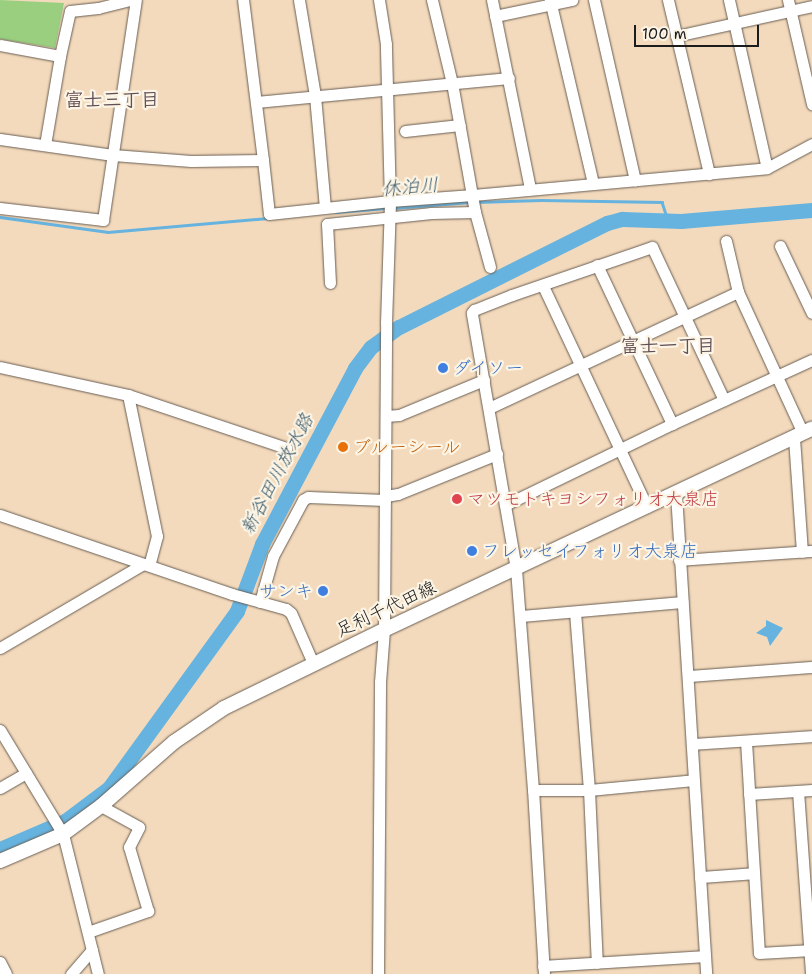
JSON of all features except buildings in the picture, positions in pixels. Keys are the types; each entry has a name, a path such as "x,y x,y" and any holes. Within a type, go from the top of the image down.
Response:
{"main road":[{"name":"足利千代田線","path":"0,861 22,854 63,834 101,806 174,742 217,713 384,630 803,434"}],"street":[{"path":"45,145 60,56 70,11 98,8 130,0"},
{"path":"0,208 103,220 136,0"},
{"path":"243,0 269,214 325,208 390,208 431,213 475,212"},
{"path":"299,0 315,96 325,208"},
{"path":"378,974 380,682 384,630 386,323 390,208 386,44 379,0"},
{"path":"432,0 452,83 475,212 490,267"},
{"path":"492,0 530,189"},
{"path":"496,16 551,2 572,0"},
{"path":"594,0 635,180"},
{"path":"668,0 709,174"},
{"path":"729,0 767,168"},
{"path":"551,2 594,184"},
{"path":"676,36 734,24 790,5 812,6"},
{"path":"790,5 812,104"},
{"path":"0,45 60,56"},
{"path":"256,102 386,88 509,78"},
{"path":"404,131 460,124"},
{"path":"0,139 113,155 192,161 263,160"},
{"path":"330,283 326,224 390,208 473,195 767,168 812,144"},
{"path":"679,560 807,551 803,434 738,292 726,241"},
{"path":"780,246 812,313"},
{"path":"705,956 598,962 544,970 521,616 516,569 472,313 474,310 652,247 724,400"},
{"path":"597,265 672,424"},
{"path":"544,288 648,507"},
{"path":"489,408 738,292"},
{"path":"506,505 672,424 812,360"},
{"path":"0,367 128,395 286,448"},
{"path":"386,416 399,415 484,380"},
{"path":"0,648 146,564 157,536 128,395"},
{"path":"254,600 273,556 303,500 308,498 385,498 497,454"},
{"path":"676,494 706,974"},
{"path":"0,516 232,594 286,609 291,613 314,664"},
{"path":"521,616 682,602"},
{"path":"575,612 589,790 598,962"},
{"path":"688,676 812,667"},
{"path":"0,730 63,834 98,974"},
{"path":"692,744 812,736"},
{"path":"746,741 759,953 811,950"},
{"path":"0,788 26,773"},
{"path":"533,790 589,790 694,780"},
{"path":"749,794 812,790"},
{"path":"798,791 811,950 811,974"},
{"path":"88,932 148,912 129,847 139,827 101,806"},
{"path":"700,877 754,873"},
{"path":"70,974 92,950"},
{"path":"0,962 6,974"}],"green space":[{"path":"0,0 64,3 55,48 0,39"}],"water":[{"path":"766,620 783,628 770,646 767,637 756,633 766,626"}],"waterway":[{"name":"休泊川","path":"476,202 541,200 662,202 668,220"},
{"name":"休泊川","path":"394,208 470,202"},
{"name":"休泊川","path":"336,212 386,208"},
{"name":"新谷田川放水路","path":"0,849 65,821 109,788 237,611 262,544 355,368 371,347 399,327 607,223 622,219 681,221 812,210"},
{"name":"休泊川","path":"0,217 108,232 268,218"}],"place":[{"name":"ダイソー","path":"443,368"},
{"name":"ブルーシール","path":"343,447"},
{"name":"マツモトキヨシフォリオ大泉店","path":"457,499"},
{"name":"フレッセイフォリオ大泉店","path":"472,551"},
{"name":"サンキ","path":"323,591"}],"district":[{"name":"富士三丁目","path":"112,100"},
{"name":"富士一丁目","path":"668,346"}]}
